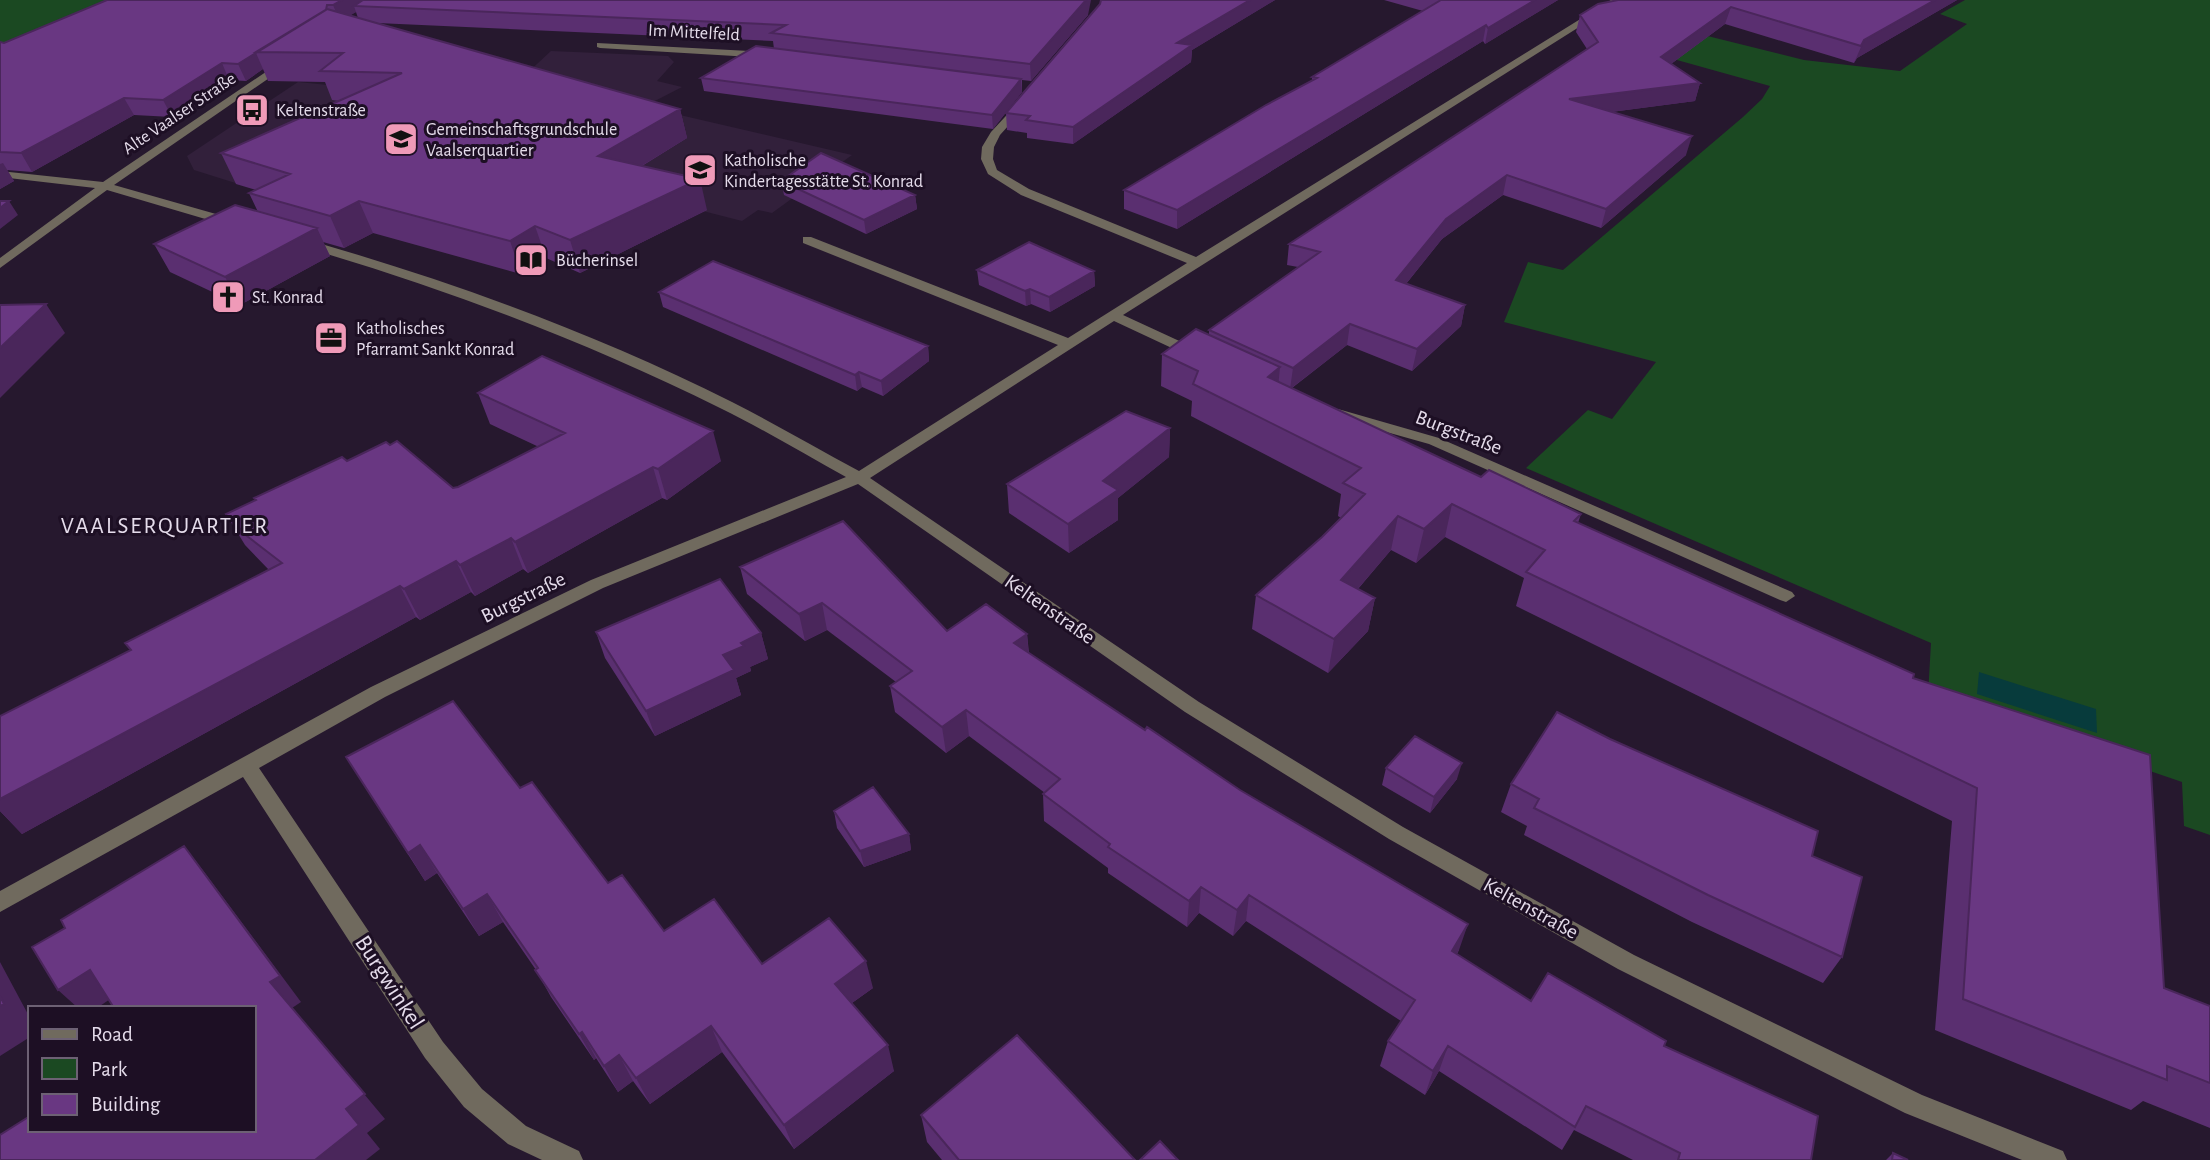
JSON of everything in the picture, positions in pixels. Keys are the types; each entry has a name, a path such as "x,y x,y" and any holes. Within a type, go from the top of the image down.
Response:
{"street":[{"name":"Burgstraße","path":"0,902 378,692 597,584 859,478 1197,262 1617,0"},
{"name":"Im Mittelfeld","path":"600,46 779,56"},
{"name":"Alte Vaalser Straße","path":"0,264 103,186 214,108 296,56"},
{"path":"1030,96 995,134 988,147 987,159 992,172 1026,192 1197,262"},
{"path":"0,174 103,186 248,227"},
{"name":"Keltenstraße","path":"288,238 488,302 584,341 726,405 859,478 1192,707 1396,833 1626,962 1914,1104 2054,1160"},
{"path":"807,240 1069,344"},
{"path":"1114,316 1210,360"},
{"name":"Burgstraße","path":"1320,409 1434,441 1786,596"},
{"name":"Burgwinkel","path":"247,766 434,1050 473,1098 517,1135 570,1160"}],"shaded area":[{"name":"Gemeinschaftsgrundschule Vaalserquartier","path":"551,51 668,56 674,62 657,81 682,87 620,119 315,208 194,170 187,156 298,82 348,87 510,89"},
{"name":"Katholische Kindertagesstätte St. Konrad","path":"667,112 852,155 772,213 758,210 742,221 660,200 539,187"},
{"path":"1979,672 2096,709 2097,733 1977,694"}],"green space":[{"path":"0,0 116,0 0,45"},
{"path":"1965,0 2210,0 2210,835 2184,826 2182,782 1928,695 1931,643 1526,468 1588,410 1612,419 1656,362 1504,322 1528,262 1563,270 1743,117 1762,99 1770,86 1591,36 1631,17 1804,60 1900,71 1967,24 1940,14"}],"building":[{"path":"107,0 342,0 327,5 326,10 238,64 222,63 163,100 124,98 21,153 0,152 0,42 4,43"},
{"path":"363,0 1086,0 1030,64 771,33 786,25 354,6"},
{"path":"1101,0 1250,0 1177,43 1192,45 1073,127 1026,120 1030,116 1006,113"},
{"path":"1441,0 1535,0 1488,28 1486,25 1177,210 1124,190 1266,105 1317,78 1312,77"},
{"path":"1618,0 1935,0 1864,40 1861,46 1731,7 1661,57 1700,83 1569,99 1692,136 1606,209 1507,175 1446,219 1396,280 1465,305 1417,349 1350,324 1293,368 1209,330 1320,252 1289,244 1598,42 1580,15 1598,4"},
{"path":"327,9 680,109 598,156 700,179 570,240 535,226 510,241 359,201 330,216 249,193 290,174 221,153 402,73 320,71 343,53 256,52"},
{"path":"756,46 1021,79 992,115 701,78"},
{"path":"821,153 915,195 864,220 781,181"},
{"path":"0,201 9,201 0,208"},
{"path":"235,205 317,228 225,277 154,244"},
{"path":"1029,242 1094,271 1049,297 1030,289 1025,291 977,270"},
{"path":"713,261 928,346 881,381 859,372 855,375 659,292"},
{"path":"46,304 0,348 0,305"},
{"path":"1196,329 1280,367 1268,377 1481,477 1489,470 1581,514 1574,521 1914,674 1913,678 2150,755 2164,988 2210,1006 2210,1083 2167,1066 2167,1080 1963,999 1977,788 1526,572 1545,550 1452,504 1424,529 1398,516 1341,580 1375,598 1334,639 1256,595 1322,537 1365,494 1343,483 1361,468 1193,384 1198,371 1162,354"},
{"path":"542,356 713,431 658,469 653,467 515,542 511,538 460,565 456,561 404,589 400,586 0,799 0,716 131,650 125,643 282,563 247,536 226,514 342,457 347,461 386,442 390,445 397,441 453,488 458,487 565,433 478,393"},
{"path":"1126,411 1170,428 1103,481 1118,490 1068,524 1007,484"},
{"path":"843,521 947,631 986,604 1027,634 1014,643 1145,730 1147,727 1240,790 1468,924 1452,951 1531,1001 1548,973 1666,1041 1664,1046 1818,1116 1811,1160 1678,1160 1680,1153 1586,1106 1575,1127 1448,1046 1433,1071 1388,1041 1415,1000 1249,895 1237,910 1201,887 1189,901 1108,847 1110,844 1043,794 1060,779 966,710 942,727 890,686 912,671 822,603 799,614 740,567"},
{"path":"720,579 761,633 741,643 744,646 723,655 734,670 646,711 596,632"},
{"path":"453,701 520,788 532,782 608,883 622,875 664,931 714,899 762,964 829,918 866,961 835,984 888,1045 784,1125 711,1026 636,1078 619,1055 604,1066 535,970 538,968 487,894 463,909 420,845 408,853 346,757"},
{"path":"1557,712 1610,739 1818,831 1812,856 1862,877 1842,957 1708,895 1534,808 1539,799 1511,784"},
{"path":"1415,736 1462,763 1434,797 1386,768"},
{"path":"873,787 909,834 860,851 834,811"},
{"path":"184,846 280,976 270,982 365,1094 346,1109 359,1125 315,1160 0,1160 0,1135 28,1117 28,1132 256,1132 256,1006 113,1006 90,970 58,990 32,947 65,928 61,920"},
{"path":"1017,1035 1135,1160 959,1160 921,1115"},
{"path":"1160,1141 1178,1160 1140,1160"},
{"path":"1893,1153 1908,1160 1892,1160"}],"place":[{"name":"Keltenstraße","path":"252,110"},
{"name":"Gemeinschaftsgrundschule Vaalserquartier","path":"401,139"},
{"name":"Katholische Kindertagesstätte St. Konrad","path":"700,170"},
{"name":"Bücherinsel","path":"531,260"},
{"name":"St. Konrad","path":"228,297"},
{"name":"Katholisches Pfarramt Sankt Konrad","path":"331,338"}],"district":[{"name":"VAALSERQUARTIER","path":"165,525"}]}
